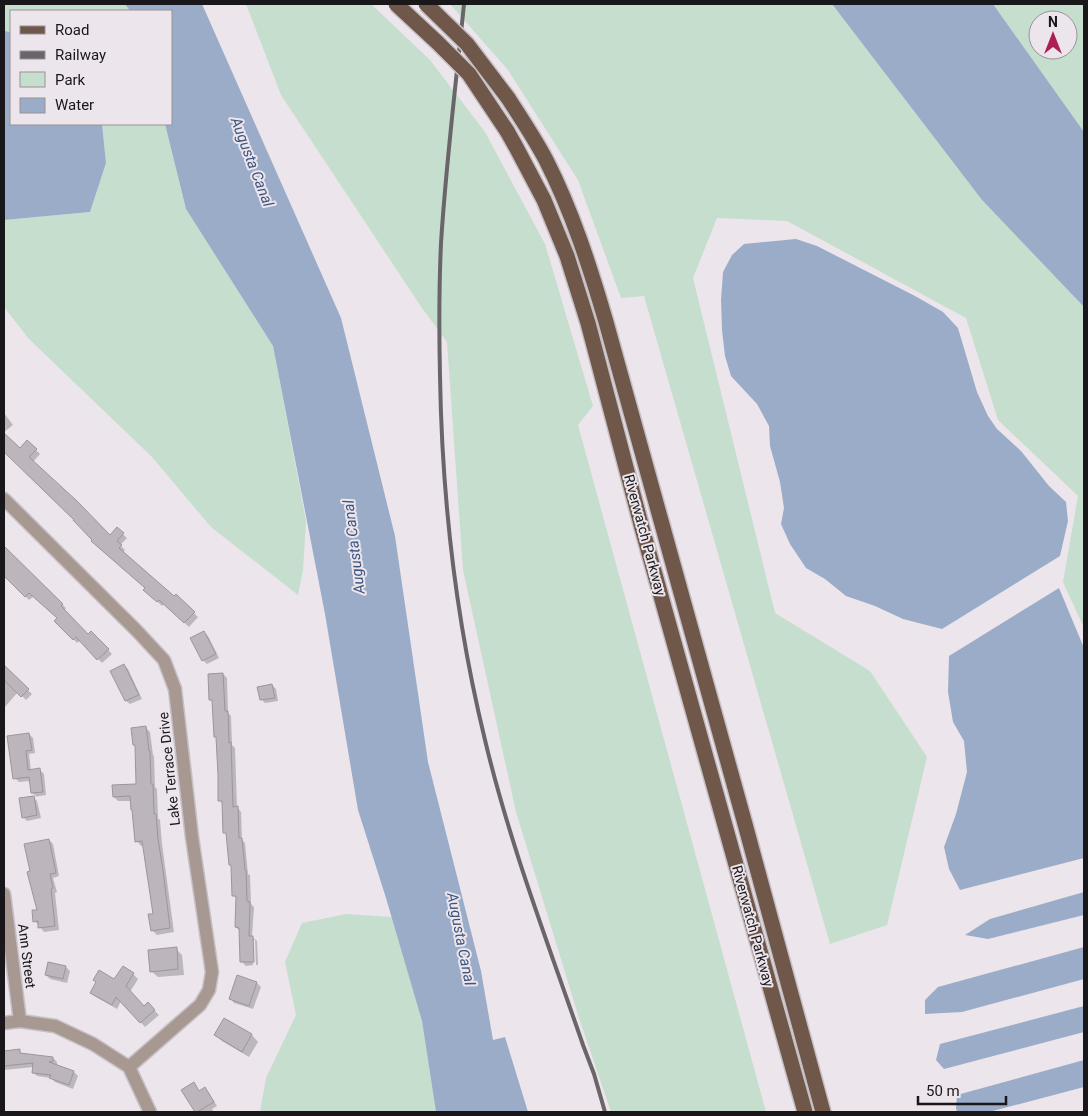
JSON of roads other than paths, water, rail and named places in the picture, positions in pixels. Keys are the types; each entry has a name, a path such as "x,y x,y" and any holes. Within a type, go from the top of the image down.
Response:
{"main road":[{"name":"Riverwatch Parkway","path":"396,4 468,74 507,131 547,208 567,256 586,315 642,528 805,1112"},
{"name":"Riverwatch Parkway","path":"426,4 467,44 508,98 524,123 546,161 569,211 590,267 743,815 823,1112"}],"street":[{"name":"Lake Terrace Drive","path":"4,499 131,624 164,660 175,689 192,837 212,972 209,990 200,1005 129,1067"},
{"name":"Ann Street","path":"4,894 20,1022"},
{"path":"4,1023 20,1022 55,1026 93,1044 129,1067 150,1112"}],"water":[{"name":"Augusta Canal","path":"125,4 202,4 341,318 395,536 428,762 481,971 493,1040 505,1037 528,1112 436,1112 422,1021 358,810 325,614 273,346 186,209 165,125 172,125 172,10 129,10"},
{"path":"832,4 993,4 1028,53 1028,60 1033,60 1084,132 1084,307 982,200"},
{"path":"4,31 10,32 10,125 102,125 106,163 90,212 4,220"},
{"path":"796,239 817,246 943,312 958,328 977,392 988,416 997,429 1021,451 1049,486 1066,502 1068,521 1060,556 942,629 903,619 875,606 846,596 825,579 806,568 790,544 781,524 784,508 780,482 770,446 769,426 757,404 731,376 725,356 721,300 723,272 732,255 744,244"},
{"path":"1059,588 1084,648 1084,858 960,890 949,869 944,847 956,814 967,772 964,741 953,722 948,692 949,656"},
{"path":"1084,892 1084,915 988,939 965,935 990,919"},
{"path":"1084,947 1084,979 962,1012 925,1014 925,1000 938,987"},
{"path":"1084,1006 1084,1032 944,1069 936,1060 940,1044"},
{"path":"1084,1060 1084,1087 989,1112 957,1112 957,1095"}],"railway":[{"path":"464,4 446,183 440,276 441,422 452,559 466,650 495,779 530,894 594,1074 605,1112"}]}
